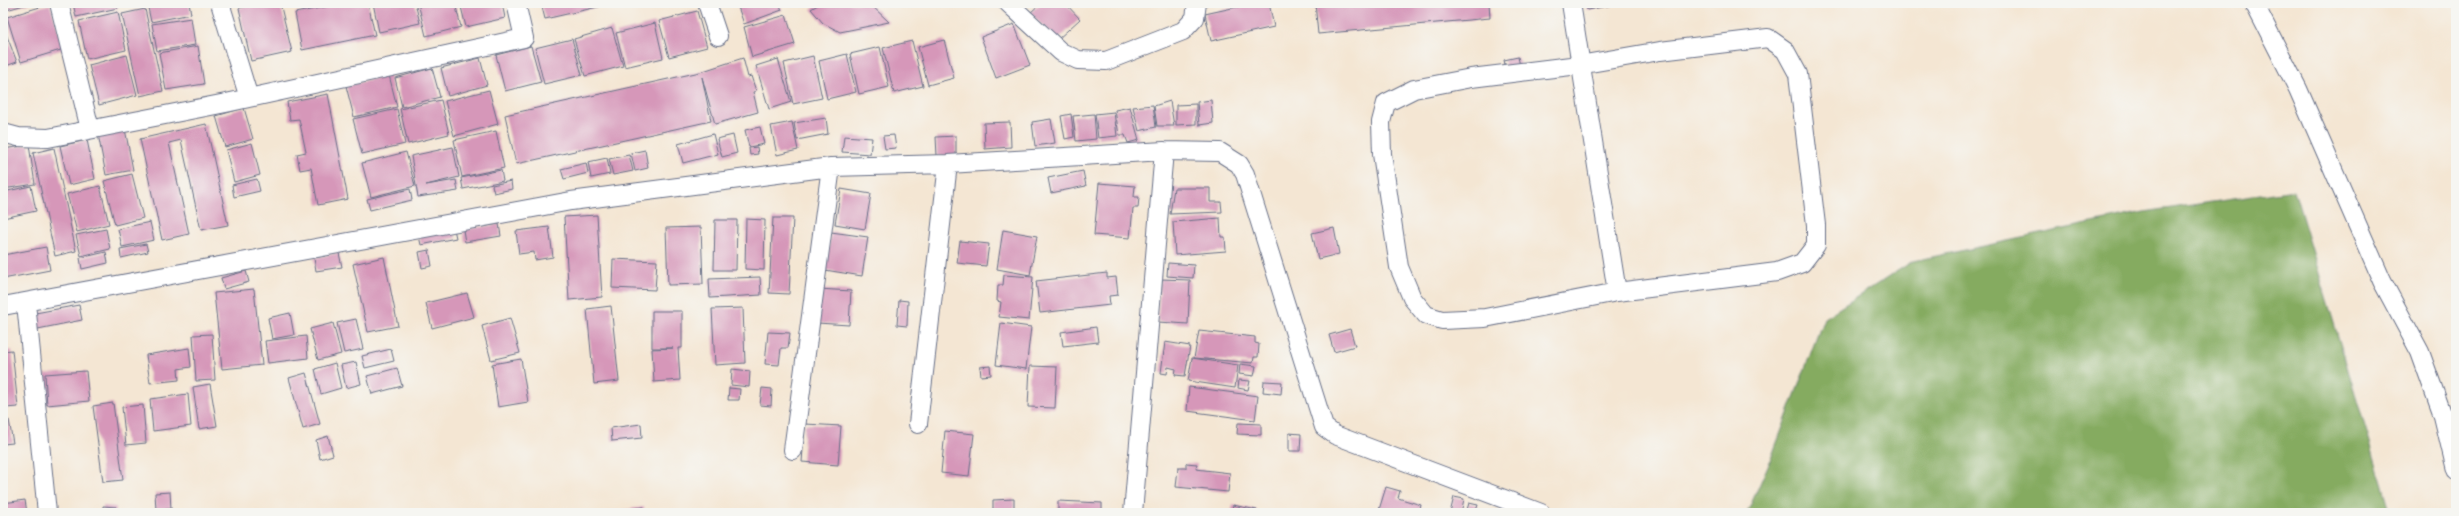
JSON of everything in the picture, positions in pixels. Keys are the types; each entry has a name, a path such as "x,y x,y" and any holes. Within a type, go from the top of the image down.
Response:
{"street":[{"path":"59,3 90,129"},
{"path":"220,3 249,98"},
{"path":"3,133 18,137 48,138 249,98 524,38 516,3"},
{"path":"707,3 718,36"},
{"path":"1008,3 1061,52 1078,60 1106,60 1182,31 1196,18 1197,3"},
{"path":"1571,3 1579,65 1617,292"},
{"path":"2254,3 2298,89 2382,281 2420,352 2443,416 2456,470"},
{"path":"1768,38 1785,50 1798,74 1816,225 1816,245 1802,262 1777,272 1617,292 1485,318 1442,320 1426,316 1412,298 1399,267 1382,154 1381,122 1386,103 1414,89 1471,78 1579,65 1660,51 1768,38"},
{"path":"1133,513 1164,151"},
{"path":"3,306 26,303 549,204 831,167 948,164 1164,151 1220,152 1239,164 1247,182 1324,426 1329,432 1541,513"},
{"path":"918,424 948,164"},
{"path":"793,450 831,167"},
{"path":"26,303 47,513"}],"green space":[{"path":"2294,190 2391,513 1747,513 1770,461 1824,318 1913,261 2144,212"}],"building":[{"path":"3,3 31,3 3,11"},
{"path":"73,3 117,3 118,8 76,17"},
{"path":"147,3 189,3 191,14 151,22"},
{"path":"261,3 280,3 292,52 251,61 239,8"},
{"path":"345,3 368,3 375,35 302,50 295,13"},
{"path":"373,3 415,3 420,23 379,32"},
{"path":"418,3 455,3 461,27 426,36"},
{"path":"460,3 502,3 505,18 466,27"},
{"path":"541,3 611,3 611,4 545,19"},
{"path":"779,3 782,10 744,24 737,4"},
{"path":"821,3 869,3 889,22 840,32 823,23 811,9"},
{"path":"1041,3 1065,3 1080,19 1057,40 1030,13"},
{"path":"1255,3 1269,3 1274,27 1211,41 1205,14"},
{"path":"1315,3 1489,3 1490,18 1318,34"},
{"path":"1586,3 1618,3 1618,4 1587,10"},
{"path":"50,4 64,49 21,62 7,17"},
{"path":"145,9 163,91 140,96 122,14"},
{"path":"697,11 707,47 669,57 659,21"},
{"path":"118,12 126,50 87,59 79,21"},
{"path":"786,15 795,44 752,57 744,27"},
{"path":"191,18 195,45 157,51 152,24"},
{"path":"655,23 663,58 625,67 616,33"},
{"path":"1014,24 1030,65 996,78 981,37"},
{"path":"3,26 17,62 3,67"},
{"path":"612,28 623,66 585,76 574,39"},
{"path":"572,39 582,75 544,84 535,48"},
{"path":"944,40 954,78 928,85 918,47"},
{"path":"912,41 923,86 894,93 883,48"},
{"path":"198,46 204,84 166,90 159,53"},
{"path":"531,46 541,82 505,91 496,55"},
{"path":"880,47 889,87 859,94 850,54"},
{"path":"847,54 856,92 827,99 819,61"},
{"path":"127,55 137,95 99,105 89,65"},
{"path":"813,56 822,98 793,104 784,63"},
{"path":"1518,57 1521,70 1507,73 1504,60"},
{"path":"480,58 487,85 448,96 441,68"},
{"path":"743,58 748,77 751,76 756,91 753,92 758,112 715,124 702,77 711,121 516,164 505,115 700,72"},
{"path":"778,59 791,102 769,109 756,66"},
{"path":"432,68 440,97 402,107 395,78"},
{"path":"389,75 397,107 354,117 346,86"},
{"path":"489,90 498,124 454,136 445,101"},
{"path":"328,94 348,199 318,205 311,168 300,170 297,154 306,152 299,119 290,120 287,102"},
{"path":"441,100 449,134 408,144 400,109"},
{"path":"1211,100 1213,123 1199,125 1197,102"},
{"path":"1170,101 1174,126 1157,126 1154,106"},
{"path":"1196,104 1196,124 1176,125 1176,105"},
{"path":"1153,105 1156,127 1139,131 1133,107"},
{"path":"1130,107 1139,140 1128,143 1125,135 1119,135 1115,110"},
{"path":"244,108 253,139 225,147 216,116"},
{"path":"397,109 405,144 362,154 353,119"},
{"path":"1114,112 1117,136 1098,138 1095,114"},
{"path":"1071,114 1074,137 1065,139 1061,116"},
{"path":"1094,114 1096,139 1076,141 1073,116"},
{"path":"826,118 828,134 797,140 794,123"},
{"path":"1051,119 1055,143 1035,146 1032,122"},
{"path":"792,122 798,150 777,155 771,126"},
{"path":"1010,122 1011,147 985,149 984,123"},
{"path":"206,124 228,225 201,230 181,140 169,143 189,234 162,240 140,139"},
{"path":"760,127 764,144 749,147 745,130"},
{"path":"125,129 133,170 106,175 98,134"},
{"path":"496,131 504,168 462,177 454,140"},
{"path":"713,134 718,154 683,163 678,144"},
{"path":"733,135 737,153 722,157 717,139"},
{"path":"894,135 896,148 885,149 883,136"},
{"path":"844,136 872,138 870,154 842,152"},
{"path":"956,136 956,155 937,156 936,137"},
{"path":"87,140 95,179 69,185 60,146"},
{"path":"252,143 260,175 234,182 226,150"},
{"path":"29,145 35,184 3,189 3,149"},
{"path":"453,147 459,177 426,185 456,180 458,191 418,197 411,156"},
{"path":"757,147 758,154 750,155 749,148"},
{"path":"54,148 76,251 55,256 33,153"},
{"path":"645,150 648,168 635,171 631,153"},
{"path":"406,152 415,186 371,197 362,163"},
{"path":"629,155 633,171 613,175 609,159"},
{"path":"607,158 610,174 591,178 588,162"},
{"path":"586,163 588,173 564,179 561,169"},
{"path":"501,170 503,181 463,189 461,178"},
{"path":"1083,171 1086,186 1051,193 1048,178"},
{"path":"132,174 143,218 115,225 104,181"},
{"path":"257,179 260,191 234,197 232,185"},
{"path":"511,181 512,189 494,193 492,185"},
{"path":"1099,183 1135,186 1134,197 1139,197 1138,208 1133,208 1130,238 1094,235"},
{"path":"31,186 36,211 3,218 3,192"},
{"path":"100,186 109,224 77,232 67,194"},
{"path":"1174,188 1210,188 1210,202 1221,202 1222,212 1170,214"},
{"path":"410,189 412,200 370,210 367,199"},
{"path":"841,189 871,194 865,229 835,224"},
{"path":"597,215 602,297 569,300 564,217"},
{"path":"773,218 793,218 789,294 769,293"},
{"path":"1220,218 1221,237 1225,237 1226,251 1175,255 1173,222"},
{"path":"746,219 765,220 764,270 745,269"},
{"path":"715,220 737,220 736,270 714,270"},
{"path":"150,222 154,240 122,247 118,229"},
{"path":"499,224 501,236 465,242 463,230"},
{"path":"549,227 553,257 535,260 534,252 519,254 516,231"},
{"path":"701,227 703,284 668,285 666,228"},
{"path":"1334,228 1339,254 1318,259 1312,233"},
{"path":"106,229 110,249 81,256 76,235"},
{"path":"454,229 456,238 421,245 419,236"},
{"path":"1003,230 1037,236 1030,275 997,269"},
{"path":"831,232 868,237 862,276 825,270"},
{"path":"960,241 989,244 986,266 957,263"},
{"path":"146,244 148,252 121,258 120,249"},
{"path":"46,247 50,270 3,279 3,255"},
{"path":"429,250 432,266 422,268 419,252"},
{"path":"106,252 108,263 82,269 80,258"},
{"path":"339,253 342,267 316,271 314,258"},
{"path":"384,257 398,326 368,332 353,264"},
{"path":"613,259 657,261 655,290 612,288"},
{"path":"1168,263 1194,265 1193,278 1167,276"},
{"path":"246,271 249,282 224,289 221,278"},
{"path":"1107,273 1107,278 1116,277 1118,295 1109,296 1110,305 1040,313 1036,281"},
{"path":"1004,275 1033,277 1029,320 999,317 1001,302 997,301 998,285 1003,285"},
{"path":"760,277 761,295 710,298 709,279"},
{"path":"1160,279 1190,280 1188,324 1158,322"},
{"path":"254,289 262,365 222,369 214,293"},
{"path":"819,289 851,291 849,325 817,323"},
{"path":"467,293 474,317 432,328 426,303"},
{"path":"899,300 908,301 907,326 897,325"},
{"path":"79,305 82,320 33,330 30,314"},
{"path":"611,306 619,381 594,384 587,309"},
{"path":"743,308 745,363 715,365 712,309"},
{"path":"652,311 682,311 682,348 678,348 680,380 654,382 652,349 673,348 652,348"},
{"path":"290,313 294,335 272,339 268,318"},
{"path":"510,318 520,353 491,360 482,326"},
{"path":"356,319 363,349 344,353 337,323"},
{"path":"333,323 341,354 318,360 310,329"},
{"path":"1001,323 1031,327 1026,369 996,365"},
{"path":"1096,327 1098,342 1063,346 1061,332"},
{"path":"1350,329 1355,346 1334,352 1329,335"},
{"path":"1199,331 1255,337 1255,343 1259,344 1258,357 1254,357 1253,363 1194,358"},
{"path":"768,332 790,333 788,348 781,348 779,365 765,364"},
{"path":"212,334 215,380 196,381 193,335"},
{"path":"306,336 308,358 268,363 265,341"},
{"path":"1165,342 1190,346 1185,376 1175,375 1176,369 1168,367 1167,374 1161,373"},
{"path":"189,348 191,367 178,369 179,380 150,383 146,355"},
{"path":"391,349 394,361 365,368 362,356"},
{"path":"12,350 18,407 5,408 3,351"},
{"path":"1192,358 1238,365 1235,388 1188,381"},
{"path":"521,359 528,402 498,407 492,364"},
{"path":"356,362 361,384 346,388 341,365"},
{"path":"335,363 341,388 321,394 315,369"},
{"path":"1240,364 1256,366 1254,376 1239,374"},
{"path":"990,366 991,375 981,376 980,367"},
{"path":"1030,366 1057,367 1055,408 1028,407"},
{"path":"397,368 402,386 372,394 367,376"},
{"path":"732,369 750,371 749,387 731,385"},
{"path":"86,371 89,401 47,405 45,374"},
{"path":"306,373 320,424 303,429 289,378"},
{"path":"1239,380 1250,381 1248,390 1238,388"},
{"path":"1264,381 1282,382 1281,394 1263,392"},
{"path":"210,384 217,426 199,429 193,387"},
{"path":"1189,387 1258,396 1255,420 1187,411"},
{"path":"729,388 740,389 739,400 728,400"},
{"path":"762,388 772,389 771,406 760,405"},
{"path":"188,394 191,426 153,431 150,399"},
{"path":"113,403 123,480 103,482 93,406"},
{"path":"143,405 146,443 126,445 122,407"},
{"path":"9,420 13,443 3,444 3,421"},
{"path":"1238,423 1261,424 1261,435 1237,434"},
{"path":"641,424 642,438 612,441 611,428"},
{"path":"805,424 841,426 838,465 802,462"},
{"path":"945,431 974,434 969,476 941,473"},
{"path":"1289,433 1301,434 1300,451 1289,451"},
{"path":"328,436 333,455 320,459 316,440"},
{"path":"1186,463 1197,464 1196,469 1230,473 1228,492 1176,487 1178,468 1186,468"},
{"path":"1386,487 1400,491 1398,498 1421,505 1419,513 1378,513"},
{"path":"170,492 171,509 156,510 155,493"},
{"path":"1454,497 1464,499 1461,513 1450,513"},
{"path":"1014,499 1014,513 999,513 998,510 993,510 993,500"},
{"path":"25,500 27,513 3,513 3,503"},
{"path":"1058,501 1102,503 1102,513 1058,513"},
{"path":"1469,503 1478,505 1475,513 1466,513"},
{"path":"1233,505 1257,510 1256,513 1231,513"},
{"path":"103,506 116,507 116,513 103,513"},
{"path":"644,507 644,513 607,513 607,512"}]}
